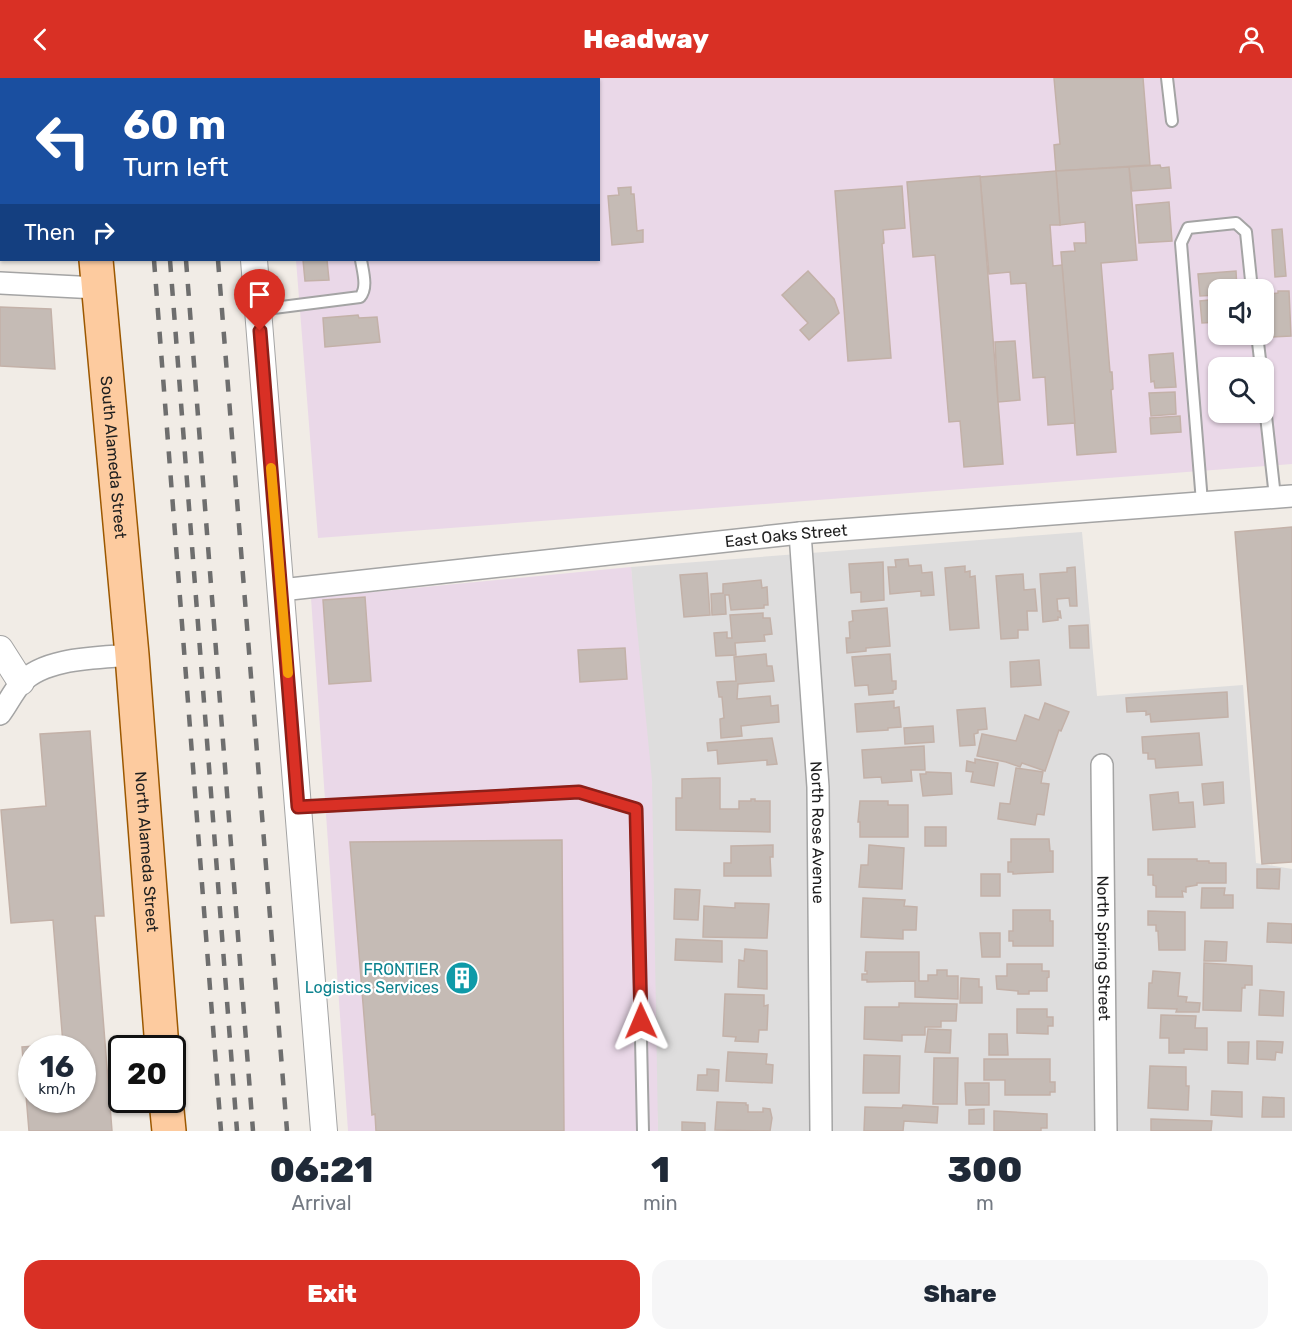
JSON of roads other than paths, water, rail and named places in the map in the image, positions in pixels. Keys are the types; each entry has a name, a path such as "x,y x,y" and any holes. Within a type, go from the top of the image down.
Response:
{"main road":[{"name":"South Alameda Street","path":"97,274 132,655"},
{"name":"North Alameda Street","path":"132,655 161,1035"},
{"path":"167,1113 169,1131"}],"street":[{"path":"254,261 324,1131"},
{"path":"0,283 97,274"},
{"name":"East Oaks Street","path":"281,590 800,533 1284,496"},
{"name":"North Rose Avenue","path":"800,533 818,787 821,1131"},
{"path":"0,649 21,682"},
{"path":"0,714 21,682 46,666 76,660 132,655"},
{"name":"North Spring Street","path":"1102,765 1106,1131"}],"lane":[{"path":"1167,78 1172,120"},
{"path":"1202,502 1180,243 1188,228 1236,223 1246,232 1251,279"},
{"path":"258,310 360,297 364,294 365,288 362,261"},
{"path":"1267,423 1270,453 1284,496"},
{"path":"298,807 579,792 636,809 643,1131"}],"railway":[{"path":"154,261 221,1131"},
{"path":"170,261 237,1131"},
{"path":"186,261 253,1131"},
{"path":"218,261 287,1131"}],"place":[{"name":"FRONTIER Logistics Services","path":"462,978"}]}
